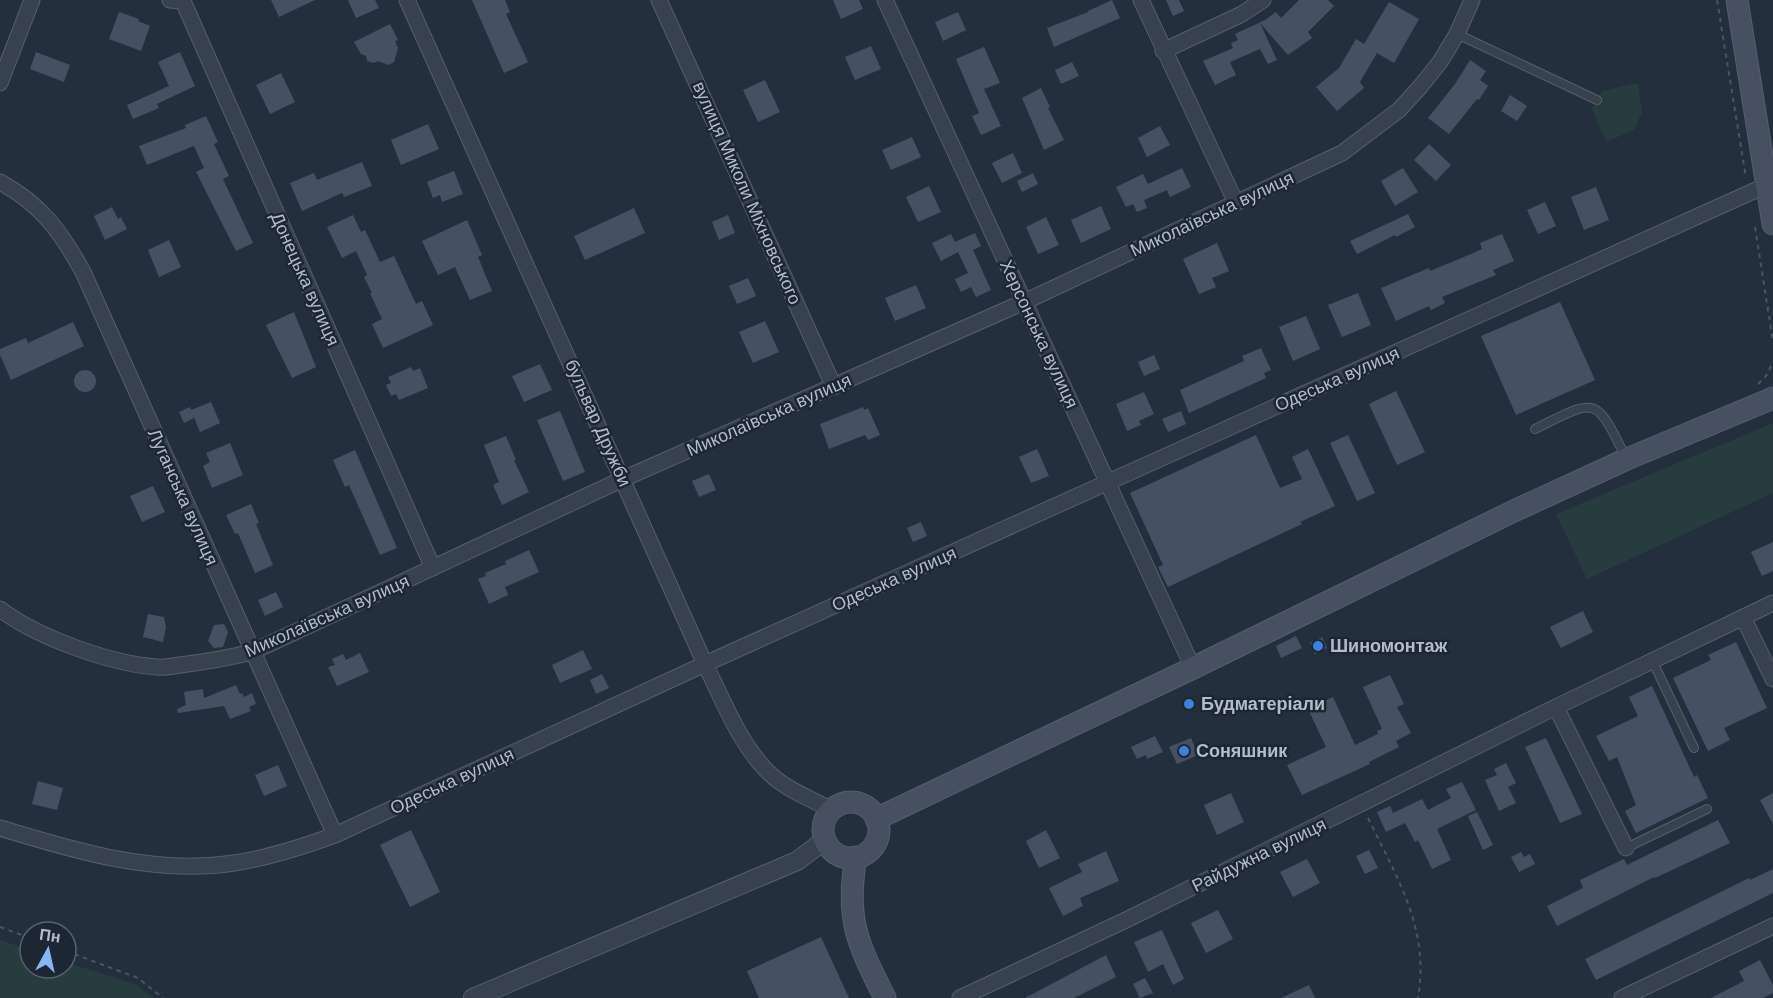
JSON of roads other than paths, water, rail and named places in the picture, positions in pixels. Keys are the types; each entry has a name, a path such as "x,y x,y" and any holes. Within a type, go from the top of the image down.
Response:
{"main road":[{"path":"1737,0 1767,185 1764,224"},
{"path":"876,819 1193,668 1516,510 1627,459 1773,398"},
{"path":"853,802 870,809 876,819 879,833 876,842 865,854 846,857 837,854 825,840 823,830 825,821 832,810 844,803 853,802"},
{"path":"856,857 851,884 851,908 855,930 862,951 885,998"}],"street":[{"path":"0,83 33,0"},
{"name":"Донецька вулиця","path":"180,0 433,568"},
{"name":"бульвар Дружби","path":"407,0 705,664 741,735 768,773 790,788 832,810"},
{"name":"вулиця Миколи Міхновського","path":"659,0 834,387"},
{"name":"Херсонська вулиця","path":"885,0 1193,668"},
{"path":"1141,0 1236,203"},
{"path":"1163,51 1242,14 1263,0"},
{"name":"Миколаївська вулиця","path":"0,609 16,621 59,641 105,657 158,667 213,661 252,652 623,479 1024,302 1342,153 1399,110 1420,87 1440,62 1457,34 1472,0"},
{"name":"Луганська вулиця","path":"0,182 36,205 52,222 68,244 83,272 335,835"},
{"name":"Одеська вулиця","path":"0,828 64,848 121,860 180,866 233,863 297,848 335,835 705,664 1767,185"},
{"name":"Райдужна вулиця","path":"960,998 1126,920 1556,707 1773,603"},
{"path":"1743,617 1773,679"},
{"path":"1556,707 1626,848"},
{"path":"473,998 797,861 812,852 825,840"},
{"path":"1622,998 1773,926"}],"lane":[{"path":"1457,34 1597,100"},
{"path":"1535,429 1578,408 1586,407 1597,410 1606,417 1627,459"},
{"path":"1652,660 1694,748"},
{"path":"1626,848 1707,808"}],"place":[{"name":"Шиномонтаж","path":"1318,646"},
{"name":"Будматеріали","path":"1189,704"},
{"name":"Соняшник","path":"1184,751"}]}
